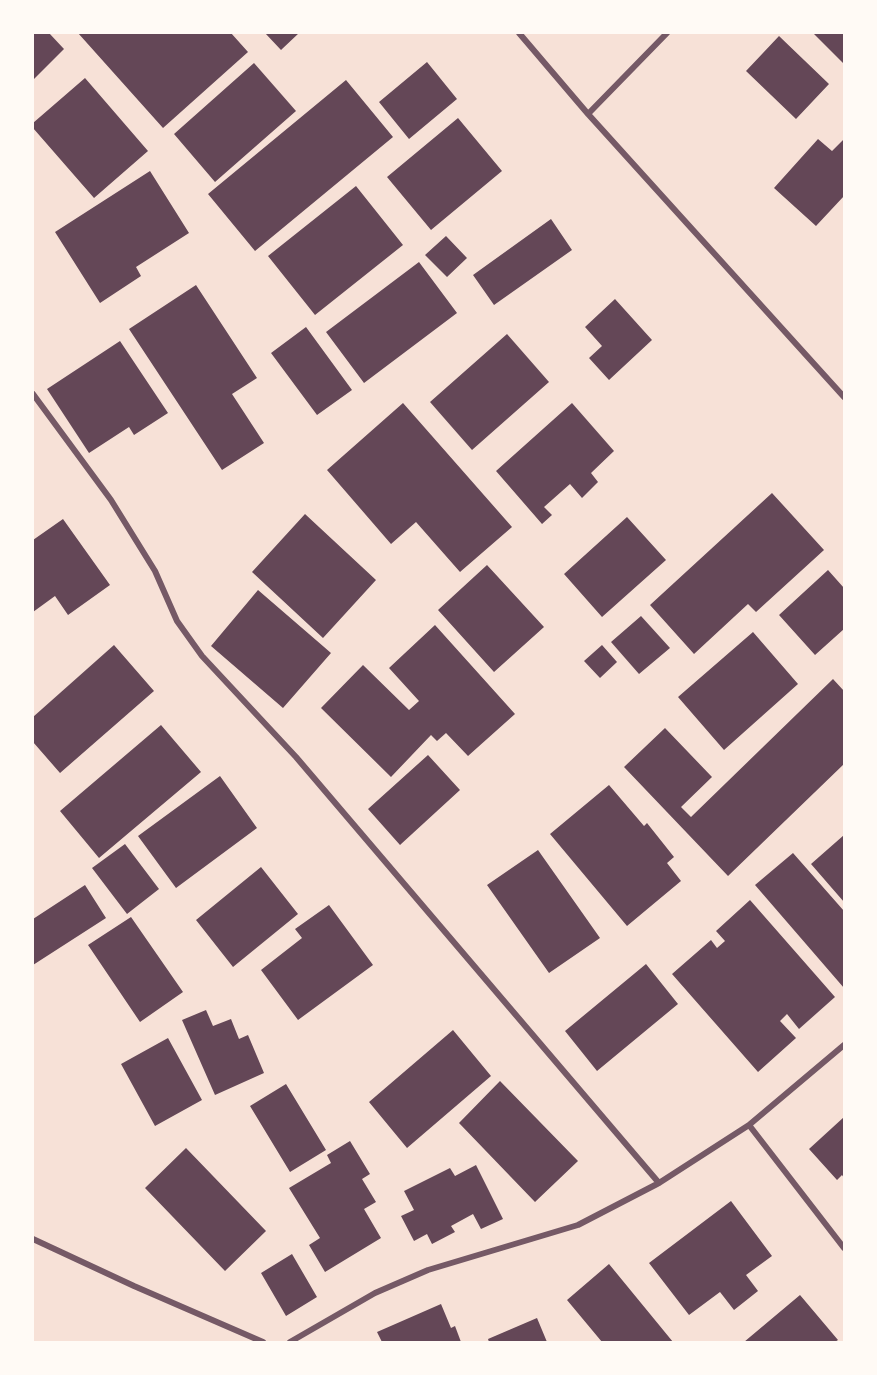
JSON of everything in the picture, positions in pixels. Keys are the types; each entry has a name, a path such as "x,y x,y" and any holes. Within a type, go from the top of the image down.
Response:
{"street":[{"path":"519,33 588,114 844,397"},
{"path":"588,114 667,33"},
{"path":"33,394 111,500 155,571 177,621 202,656 296,757 659,1183"},
{"path":"290,1342 375,1293 428,1270 578,1225 659,1183 750,1125 844,1045"},
{"path":"750,1125 844,1248"},
{"path":"33,1239 263,1342"}],"building":[{"path":"33,33 49,33 64,49 33,80"},
{"path":"78,33 231,33 248,52 163,128"},
{"path":"265,33 299,33 281,50"},
{"path":"813,33 844,33 844,64"},
{"path":"779,36 829,84 796,119 746,71"},
{"path":"427,62 457,99 409,139 379,102"},
{"path":"254,63 296,111 215,182 174,134"},
{"path":"85,78 148,151 94,198 33,128 33,123"},
{"path":"346,80 393,137 255,251 208,194"},
{"path":"458,118 502,171 431,230 387,177"},
{"path":"818,139 832,151 844,139 844,196 816,226 774,188"},
{"path":"150,171 189,233 136,267 141,276 100,303 55,232"},
{"path":"356,186 403,245 315,315 268,256"},
{"path":"551,219 572,250 494,305 473,275"},
{"path":"446,236 467,258 447,277 425,255"},
{"path":"419,262 457,313 364,383 326,332"},
{"path":"196,285 257,378 232,394 264,443 222,470 129,329"},
{"path":"615,299 652,340 609,380 589,358 602,346 585,327"},
{"path":"306,327 352,390 317,415 271,353"},
{"path":"507,334 549,382 472,450 430,402"},
{"path":"120,341 168,413 134,435 129,427 89,453 47,389"},
{"path":"403,403 512,527 460,572 416,522 391,544 327,470"},
{"path":"572,403 614,451 591,473 598,482 582,498 570,484 544,507 552,515 542,524 496,471"},
{"path":"772,493 824,550 756,612 748,604 694,654 650,605"},
{"path":"305,514 376,580 323,638 252,572"},
{"path":"627,517 666,560 602,617 564,574"},
{"path":"63,519 110,585 68,615 55,596 33,612 33,540"},
{"path":"487,565 544,627 494,672 438,610"},
{"path":"828,570 844,588 844,629 815,655 779,615"},
{"path":"258,590 331,653 283,708 211,646"},
{"path":"641,616 670,648 639,674 611,642"},
{"path":"435,625 515,714 468,756 446,733 437,741 431,735 391,777 321,708 363,665 409,710 419,701 389,668"},
{"path":"753,632 798,684 724,750 678,697"},
{"path":"114,645 154,691 60,773 33,742 33,717"},
{"path":"602,645 617,662 600,678 584,661"},
{"path":"833,679 844,691 844,764 728,876 624,767 665,728 712,777 681,807 691,817"},
{"path":"161,725 201,772 99,858 60,811"},
{"path":"428,755 460,790 400,845 368,809"},
{"path":"220,776 257,828 176,888 138,836"},
{"path":"609,785 644,826 647,823 674,857 667,863 681,881 627,926 550,834"},
{"path":"844,835 844,902 811,864"},
{"path":"125,844 159,889 127,914 92,868"},
{"path":"538,850 600,938 549,973 487,885"},
{"path":"793,853 844,911 844,988 755,885"},
{"path":"261,867 298,914 233,967 196,920"},
{"path":"85,885 106,918 33,965 33,919"},
{"path":"750,900 835,997 799,1029 787,1014 780,1021 796,1038 758,1072 672,974 711,940 717,948 725,941 716,931"},
{"path":"329,905 373,965 298,1020 261,970 302,938 295,929"},
{"path":"131,917 183,992 140,1022 88,945"},
{"path":"646,964 678,1004 597,1071 565,1031"},
{"path":"206,1010 213,1026 231,1019 239,1039 248,1035 264,1073 215,1095 182,1020"},
{"path":"453,1030 491,1076 407,1148 369,1102"},
{"path":"168,1038 202,1100 155,1126 121,1064"},
{"path":"500,1081 578,1161 535,1202 459,1123"},
{"path":"286,1084 326,1150 290,1172 250,1106"},
{"path":"844,1117 844,1178 842,1175 837,1180 809,1149"},
{"path":"350,1141 370,1174 362,1179 376,1202 364,1209 381,1238 325,1272 309,1245 320,1238 289,1188 331,1163 327,1155"},
{"path":"186,1148 266,1231 225,1271 145,1188"},
{"path":"476,1165 503,1219 481,1229 473,1214 451,1226 455,1232 432,1244 427,1234 414,1241 401,1216 414,1210 404,1191 450,1168 455,1176"},
{"path":"731,1201 772,1256 746,1275 758,1291 734,1310 720,1292 689,1315 649,1263"},
{"path":"292,1254 317,1297 286,1316 261,1273"},
{"path":"609,1264 673,1342 602,1342 567,1300"},
{"path":"800,1295 838,1340 835,1342 744,1342"},
{"path":"441,1304 451,1328 455,1326 461,1342 382,1342 377,1332"},
{"path":"537,1318 547,1342 489,1342 488,1339"}]}
